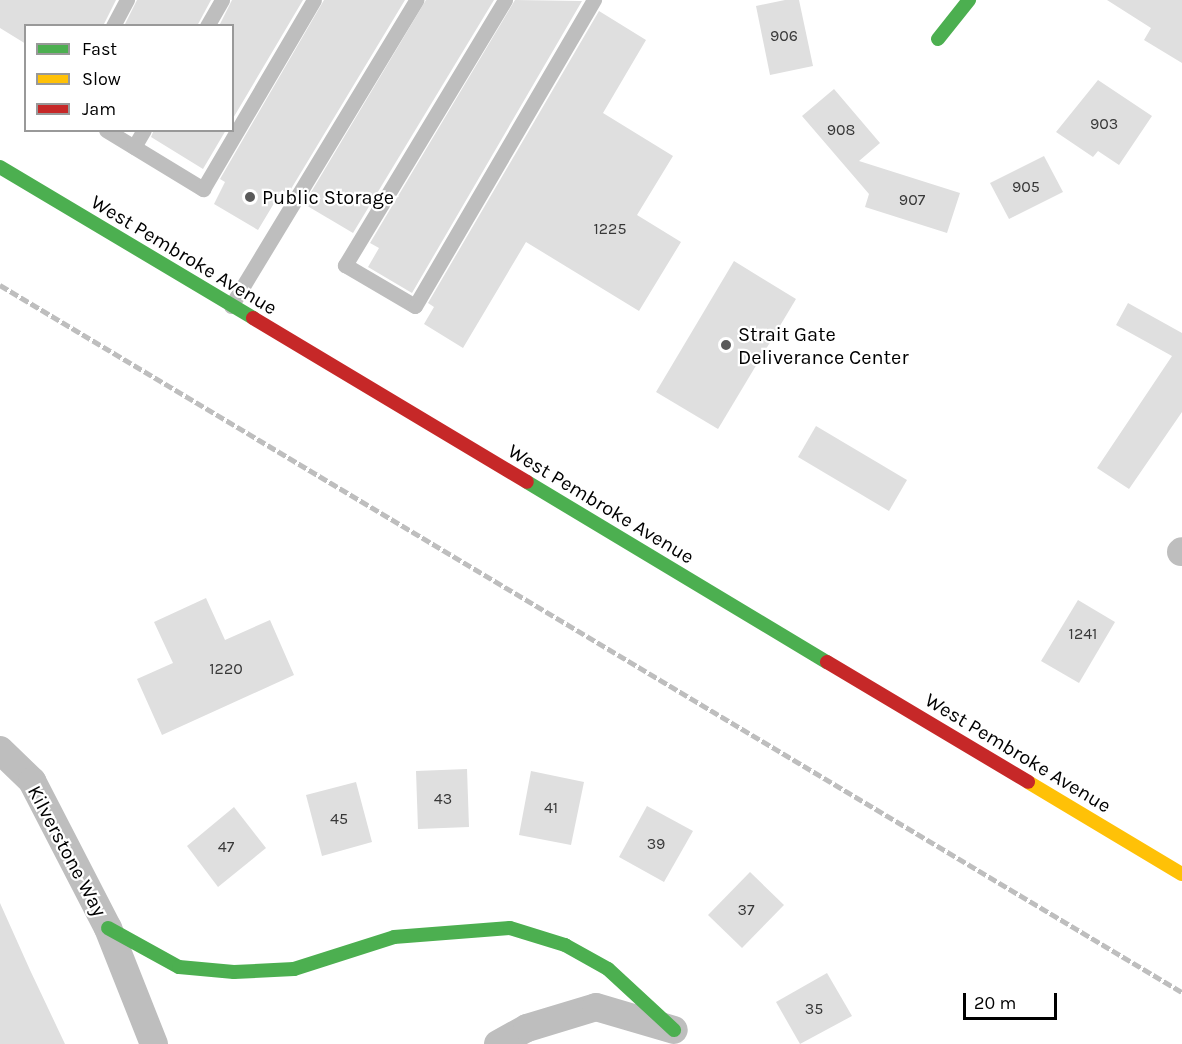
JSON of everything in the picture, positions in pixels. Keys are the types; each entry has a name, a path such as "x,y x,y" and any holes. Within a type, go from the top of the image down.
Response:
{"main road":[{"path":"938,39 969,0"},
{"name":"West Pembroke Avenue","path":"0,167 1182,874"},
{"name":"Kilverstone Way","path":"108,928 180,967 234,972 294,969 394,937 510,928 565,945 608,969 677,1037"}],"street":[{"name":"Kilverstone Way","path":"0,750 32,782 108,928 154,1044"},
{"name":"Kilverstone Way","path":"498,1044 527,1028 596,1006 677,1037"}],"lane":[{"path":"114,24 128,0"},
{"path":"208,24 222,0"},
{"path":"109,132 202,189 314,0"},
{"path":"231,306 416,0"},
{"path":"505,0 345,265 415,306 594,0"},
{"path":"134,147 143,132"}],"building":[{"path":"0,0 116,0 104,24 24,24 24,43 0,28"},
{"path":"137,0 211,0 198,24 125,24"},
{"path":"232,0 303,0 234,117 234,24 220,24"},
{"path":"324,0 405,0 288,194 282,190 258,230 214,204 225,182 220,179"},
{"path":"426,0 494,0 353,233 304,204"},
{"path":"515,0 582,1 412,293 368,267 379,248 370,243"},
{"path":"785,0 799,0 813,66 770,75 756,6"},
{"path":"1107,0 1182,0 1182,63 1144,40 1151,28"},
{"path":"599,11 646,40 603,113 673,156 637,215 681,242 639,311 526,242 463,348 424,324 434,307 428,303"},
{"path":"1098,80 1152,116 1119,165 1098,151 1093,157 1056,132"},
{"path":"834,89 880,143 859,161 960,193 947,233 865,207 869,194 802,116"},
{"path":"153,132 225,132 203,169 151,137"},
{"path":"1044,156 1063,192 1009,219 990,183"},
{"name":"Strait Gate Deliverance Center","path":"734,261 796,299 718,429 656,392"},
{"path":"1128,303 1182,333 1182,412 1129,489 1097,468 1172,356 1116,325"},
{"name":"Strait Gate Deliverance Center","path":"816,426 907,480 889,511 798,457"},
{"path":"206,598 225,640 270,620 294,675 162,735 137,679 173,663 154,622"},
{"path":"1078,600 1115,622 1079,683 1041,661"},
{"path":"467,769 469,827 418,829 416,771"},
{"path":"531,771 584,782 571,845 519,835"},
{"path":"356,782 372,842 322,856 306,795"},
{"path":"647,806 693,831 664,882 619,857"},
{"path":"234,807 266,848 218,887 187,846"},
{"path":"750,872 784,905 742,948 708,915"},
{"path":"0,903 30,970 65,1044 0,1044"},
{"path":"827,973 852,1016 800,1044 776,1002"}],"railway":[{"path":"0,285 1182,992"}],"traffic: fast":[{"path":"938,39 969,0"},
{"path":"0,167 253,318"},
{"path":"527,482 827,662"},
{"path":"108,928 179,967 234,972 294,969 394,937 510,928 565,945 608,969 674,1030"}],"traffic: slow":[{"path":"1028,782 1182,874"}],"traffic: jam":[{"path":"253,318 527,482"},
{"path":"827,662 1028,782"}],"place":[{"name":"Public Storage","path":"250,197"},
{"name":"Strait Gate Deliverance Center","path":"726,345"}]}
